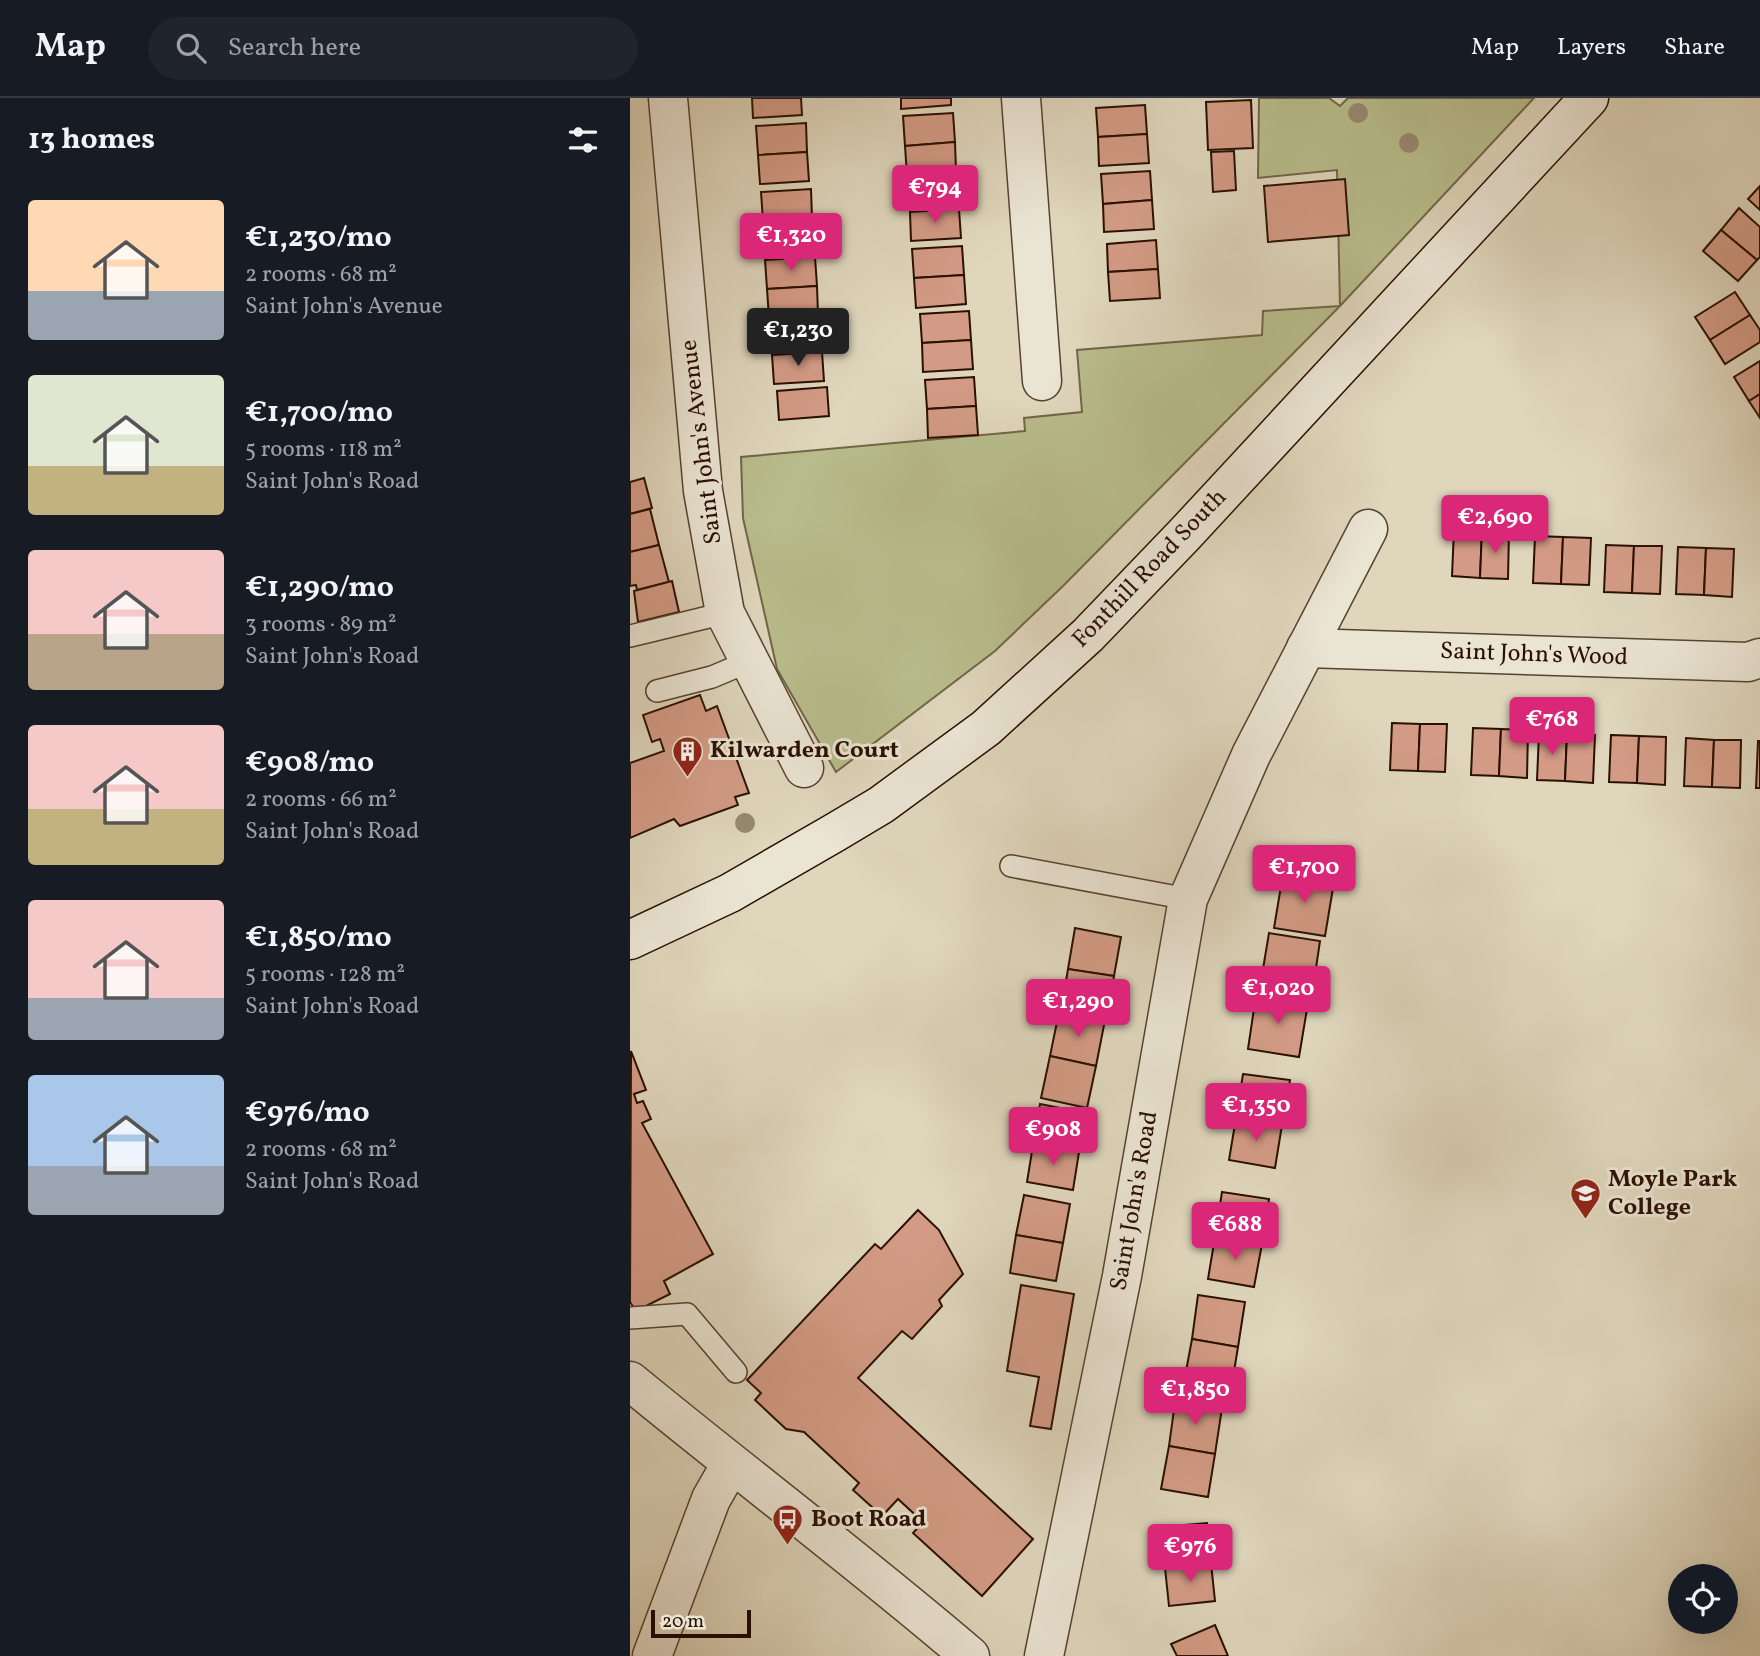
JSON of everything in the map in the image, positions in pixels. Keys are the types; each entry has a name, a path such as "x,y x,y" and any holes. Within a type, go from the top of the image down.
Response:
{"street":[{"name":"Saint John's Avenue","path":"668,98 703,491 725,613 804,768"},
{"path":"1021,98 1042,381"},
{"name":"Fonthill Road South","path":"630,940 730,893 834,833 881,805 986,728 1088,635 1589,98"},
{"path":"1307,648 1368,529"},
{"name":"Saint John's Wood","path":"1307,648 1748,662 1760,658"},
{"name":"Saint John's Road","path":"1044,1656 1122,1276 1188,899 1251,755 1307,648"},
{"path":"630,1381 900,1596 970,1656"},
{"path":"652,1656 711,1499 732,1464"}],"lane":[{"path":"630,636 725,613"},
{"path":"657,691 712,677 750,661"},
{"path":"1011,866 1188,899"},
{"path":"630,1318 687,1314 736,1372"}],"green space":[{"path":"1259,98 1329,98 1340,106 1348,98 1534,98 1340,306 1337,170 1258,178"},
{"path":"1340,306 1063,586 995,651 836,772 777,669 743,518 741,457 1025,431 1024,418 1082,412 1077,350 1262,335 1263,311"}],"building":[{"path":"752,98 801,98 802,115 753,118"},
{"path":"901,98 951,98 951,105 901,109"},
{"path":"1251,100 1253,148 1208,150 1206,102"},
{"path":"1145,105 1147,134 1098,137 1096,108"},
{"path":"953,113 955,142 905,146 903,116"},
{"path":"806,123 807,152 758,155 756,126"},
{"path":"1147,134 1149,163 1099,166 1098,137"},
{"path":"955,142 956,171 907,175 905,146"},
{"path":"1234,151 1236,190 1213,192 1211,152"},
{"path":"807,152 809,181 760,184 758,155"},
{"path":"1150,171 1152,200 1103,204 1101,174"},
{"path":"1345,179 1349,235 1268,242 1264,186"},
{"path":"957,180 959,209 910,212 908,183"},
{"path":"1760,186 1760,210 1748,199"},
{"path":"811,189 812,218 763,221 761,192"},
{"path":"1152,200 1154,229 1104,232 1103,204"},
{"path":"1739,208 1760,227 1760,257 1757,260 1721,230"},
{"path":"959,209 961,238 911,241 910,212"},
{"path":"812,218 814,247 765,250 763,221"},
{"path":"1721,230 1757,260 1738,281 1703,251"},
{"path":"1156,240 1158,269 1108,272 1107,244"},
{"path":"962,246 964,275 914,278 912,249"},
{"path":"815,257 817,286 767,289 765,260"},
{"path":"1158,269 1160,298 1110,301 1108,272"},
{"path":"964,275 966,304 916,308 914,278"},
{"path":"817,286 818,315 769,318 767,289"},
{"path":"1735,292 1750,315 1710,340 1695,317"},
{"path":"969,311 971,340 922,343 920,314"},
{"path":"1750,315 1760,330 1760,342 1725,364 1710,340"},
{"path":"820,323 822,352 772,355 770,326"},
{"path":"971,340 973,369 923,372 922,343"},
{"path":"822,352 824,381 774,384 772,355"},
{"path":"1760,361 1760,394 1749,401 1734,377"},
{"path":"974,377 976,406 927,409 925,380"},
{"path":"827,387 829,416 779,420 777,391"},
{"path":"1760,394 1760,418 1749,401"},
{"path":"976,406 978,435 928,438 927,409"},
{"path":"644,478 652,508 630,514 630,482"},
{"path":"650,509 659,545 630,552 630,514"},
{"path":"1454,529 1482,530 1480,578 1452,576"},
{"path":"1482,530 1509,531 1508,579 1480,578"},
{"path":"1535,536 1563,537 1561,584 1533,583"},
{"path":"1563,537 1591,538 1589,585 1561,584"},
{"path":"659,545 669,582 637,590 636,585 630,586 630,552"},
{"path":"1606,545 1634,546 1632,593 1604,592"},
{"path":"1634,546 1662,546 1660,594 1632,593"},
{"path":"1678,547 1706,548 1704,595 1676,594"},
{"path":"1706,548 1734,549 1732,597 1704,595"},
{"path":"672,581 679,612 638,622 634,591"},
{"name":"Kilwarden Court","path":"700,695 706,711 717,706 749,793 735,797 738,805 680,826 674,819 630,838 630,763 664,751 660,739 652,742 643,715"},
{"path":"1392,723 1420,724 1418,771 1390,770"},
{"path":"1420,724 1447,724 1445,772 1418,771"},
{"path":"1473,728 1501,729 1499,776 1471,775"},
{"path":"1501,729 1528,730 1527,778 1499,776"},
{"path":"1539,733 1567,734 1565,781 1537,780"},
{"path":"1567,734 1595,735 1593,783 1565,781"},
{"path":"1611,735 1639,736 1637,783 1609,782"},
{"path":"1639,736 1666,737 1665,785 1637,783"},
{"path":"1686,738 1714,740 1712,787 1684,786"},
{"path":"1714,740 1741,740 1740,788 1712,787"},
{"path":"1758,741 1760,788 1756,788"},
{"path":"1283,874 1334,882 1325,936 1274,928"},
{"path":"1075,928 1121,937 1114,976 1068,969"},
{"path":"1269,933 1320,941 1312,995 1260,987"},
{"path":"1068,969 1114,976 1108,1014 1062,1006"},
{"path":"1256,995 1308,1003 1299,1057 1248,1049"},
{"path":"1059,1012 1105,1020 1096,1066 1050,1056"},
{"path":"631,1051 646,1090 634,1094 637,1103 643,1101 651,1119 642,1123 713,1254 664,1281 670,1294 636,1311 630,1302"},
{"path":"1050,1056 1096,1066 1087,1108 1041,1098"},
{"path":"1243,1074 1290,1080 1282,1125 1236,1118"},
{"path":"1040,1104 1086,1113 1079,1152 1033,1145"},
{"path":"1236,1118 1282,1125 1275,1168 1229,1160"},
{"path":"1033,1145 1079,1152 1073,1190 1027,1182"},
{"path":"1222,1192 1269,1199 1262,1244 1215,1237"},
{"path":"1024,1195 1070,1204 1063,1243 1016,1235"},
{"path":"918,1210 939,1230 963,1274 939,1300 942,1306 912,1339 902,1331 858,1378 1033,1539 982,1596 913,1533 923,1522 898,1499 882,1516 853,1490 859,1483 804,1432 786,1429 755,1400 761,1393 747,1380 875,1244 881,1249"},
{"path":"1016,1235 1063,1243 1056,1281 1010,1273"},
{"path":"1215,1237 1262,1244 1254,1287 1208,1279"},
{"path":"1021,1285 1074,1294 1051,1429 1030,1426 1039,1377 1007,1371"},
{"path":"1198,1295 1245,1302 1238,1347 1192,1339"},
{"path":"1192,1339 1238,1347 1231,1390 1184,1382"},
{"path":"1175,1402 1222,1408 1215,1454 1169,1446"},
{"path":"1169,1446 1215,1454 1208,1497 1161,1489"},
{"path":"1207,1523 1211,1563 1165,1568 1160,1527"},
{"path":"1211,1563 1215,1601 1169,1606 1165,1568"},
{"path":"1215,1625 1228,1656 1177,1656 1171,1644"}],"place":[{"name":"Kilwarden Court","path":"687,778"},
{"name":"Moyle Park College","path":"1585,1221"},
{"name":"Boot Road","path":"788,1547"}]}
